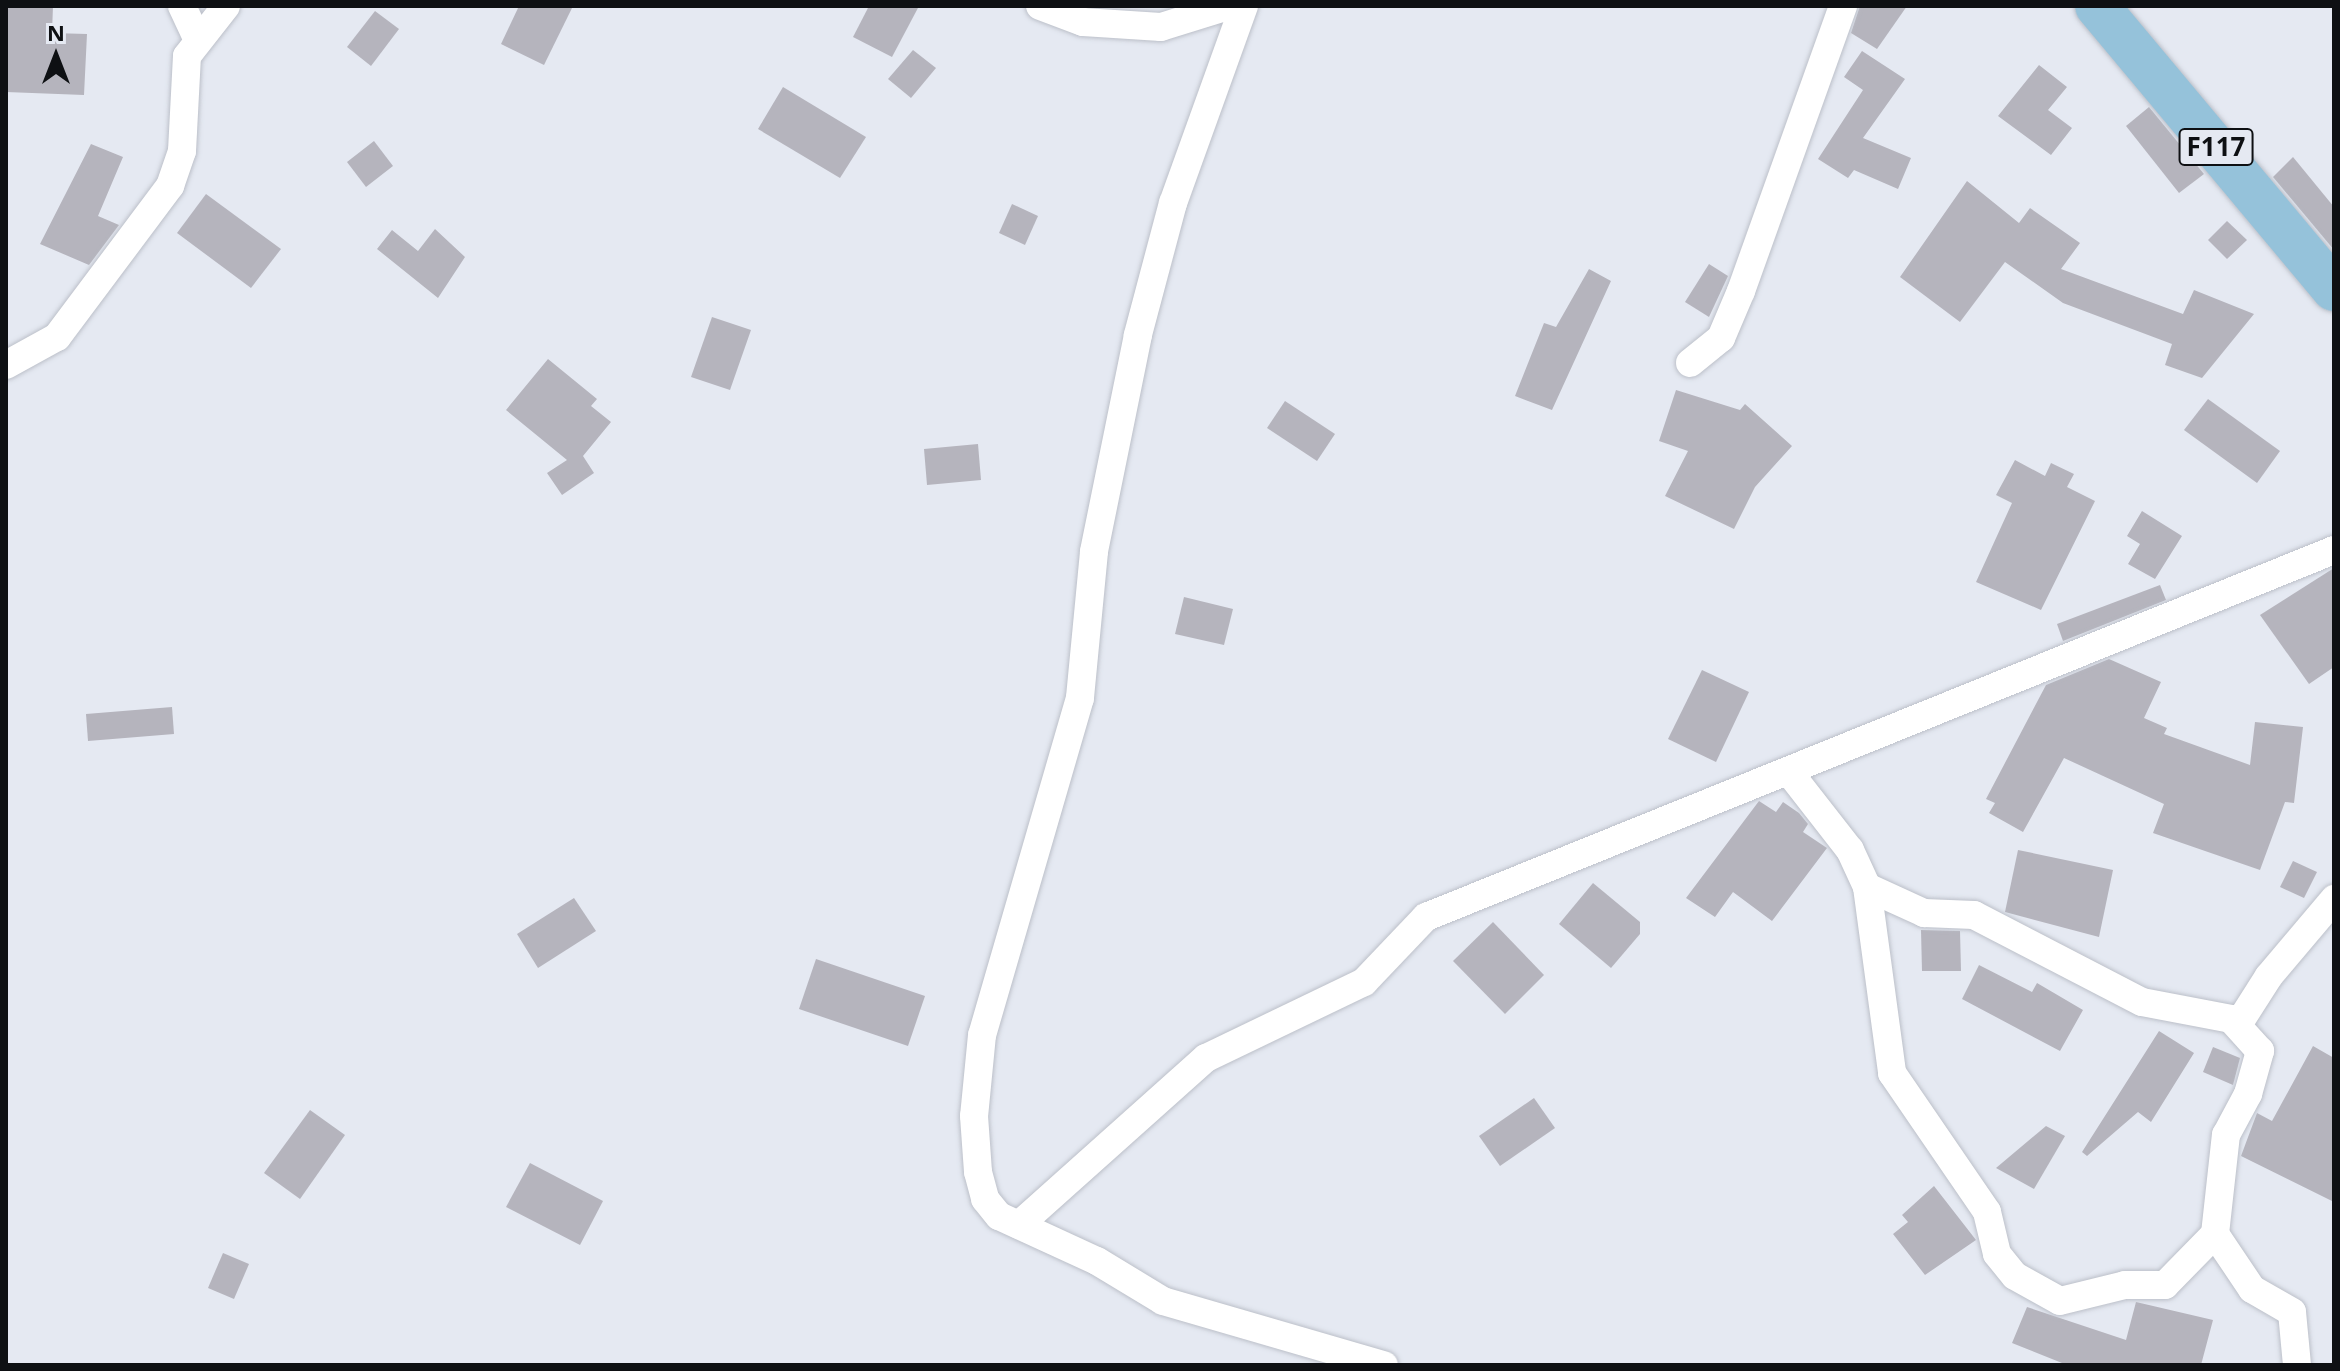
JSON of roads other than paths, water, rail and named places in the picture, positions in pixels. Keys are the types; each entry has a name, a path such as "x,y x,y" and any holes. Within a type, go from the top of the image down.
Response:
{"main road":[{"name":"F117","path":"2097,6 2334,289"}],"street":[{"path":"182,6 196,36"},
{"path":"6,365 57,337 170,186 182,151 187,56 196,36 226,6"},
{"path":"1040,6 1083,22 1161,27 1228,6"},
{"path":"1244,6 1173,203 1138,335 1094,552 1080,698 982,1035 974,1116 978,1172 985,1199 999,1216 1163,1301 1384,1365"},
{"path":"1690,363 1721,338 1843,6"},
{"path":"1019,1225 1206,1058 1364,982 1426,917 2334,550"},
{"path":"1789,772 1850,850 1867,887 1892,1073 1987,1212 1997,1254 2015,1276 2060,1301 2125,1285 2165,1285 2215,1234 2226,1135 2248,1094 2260,1051 2231,1019"},
{"path":"1867,887 1924,913 1974,915 2142,1002 2241,1020 2269,976 2334,899"},
{"path":"2215,1234 2252,1289 2292,1312 2297,1365"}]}
